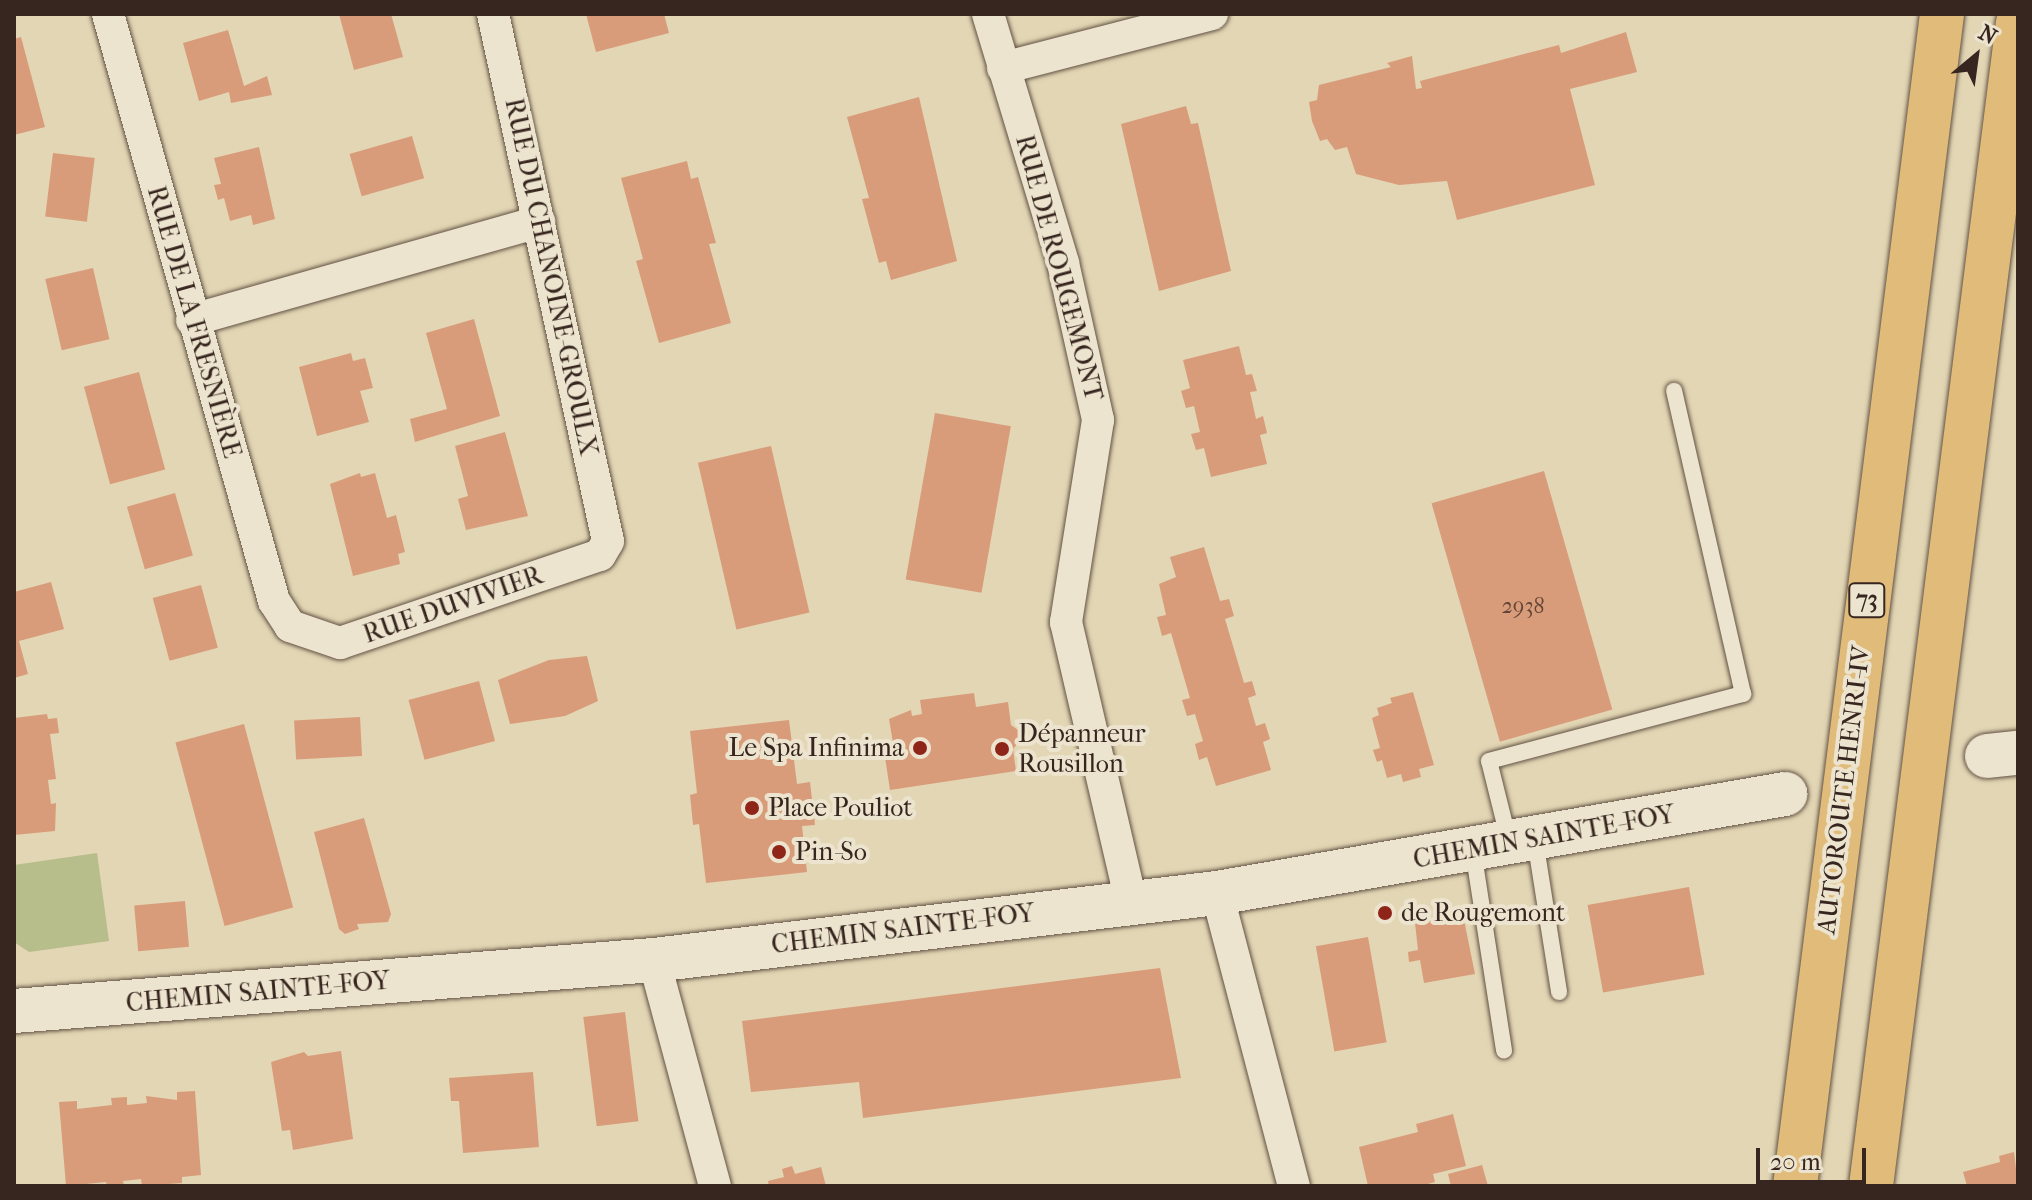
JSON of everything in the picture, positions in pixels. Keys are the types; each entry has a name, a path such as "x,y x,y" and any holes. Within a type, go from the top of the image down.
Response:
{"highway":[{"name":"AUTOROUTE HENRI-IV","path":"1795,1186 1942,14"},
{"path":"1871,1186 2018,23"}],"main road":[{"name":"CHEMIN SAINTE-FOY","path":"14,1011 654,960 1217,893 1785,794"}],"street":[{"name":"RUE DE LA FRESNIÈRE","path":"108,14 192,320 274,601 290,626"},
{"name":"RUE DU CHANOINE-GROULX","path":"493,14 608,541"},
{"name":"RUE DE ROUGEMONT","path":"988,14 1063,263 1098,420 1066,622 1131,901"},
{"path":"1003,68 1212,14"},
{"path":"192,320 539,222"},
{"name":"RUE DUVIVIER","path":"290,626 340,643 600,555 608,541"},
{"path":"1217,893 1294,1186"},
{"path":"654,960 715,1186"}],"lane":[{"path":"1559,992 1506,843 1489,761 1743,694 1674,391"},
{"path":"1504,1051 1506,843"}],"green space":[{"path":"97,853 109,941 29,952 14,942 14,865"}],"building":[{"path":"339,14 391,14 403,57 354,70"},
{"path":"586,14 664,14 669,33 596,52"},
{"path":"228,30 244,86 267,76 272,95 231,103 229,92 199,101 183,43"},
{"path":"1626,32 1637,72 1570,89 1595,185 1457,220 1447,181 1399,185 1356,174 1347,147 1335,150 1327,139 1320,141 1312,121 1309,102 1317,100 1319,85 1391,67 1387,63 1412,56 1416,89 1422,88 1420,81 1559,45 1561,53"},
{"path":"21,37 45,127 14,135 14,39"},
{"path":"919,97 957,261 891,280 886,261 879,263 862,199 869,198 847,117"},
{"path":"1186,106 1191,124 1198,123 1231,271 1159,291 1121,124"},
{"path":"412,136 424,178 362,196 350,154"},
{"path":"259,147 275,219 253,225 251,215 230,221 224,198 218,200 214,185 221,184 214,158"},
{"path":"53,153 95,158 87,222 45,217"},
{"path":"687,161 691,179 698,177 716,243 709,244 731,323 659,343 636,261 643,259 621,178"},
{"path":"93,268 109,339 62,350 45,279"},
{"path":"474,319 500,416 415,442 410,419 447,409 426,333"},
{"path":"1239,346 1246,375 1252,374 1257,391 1250,392 1256,419 1263,416 1267,433 1260,435 1267,464 1211,477 1204,448 1196,450 1191,434 1200,432 1194,406 1186,408 1181,391 1190,388 1183,360"},
{"path":"351,353 353,361 365,358 373,388 360,391 369,422 317,436 299,367"},
{"path":"139,372 165,470 110,484 84,387"},
{"path":"935,413 1011,426 981,593 906,579"},
{"path":"505,432 528,516 466,530 458,499 468,496 455,446"},
{"path":"771,446 809,613 736,629 698,463"},
{"path":"1544,471 1612,709 1500,742 1432,503"},
{"path":"360,473 361,477 375,473 387,518 396,515 405,552 398,554 400,564 353,576 330,484"},
{"path":"175,493 193,555 145,569 127,507"},
{"path":"1204,547 1220,601 1229,599 1234,616 1225,619 1244,683 1252,681 1256,695 1248,698 1256,726 1265,723 1270,739 1263,742 1271,770 1216,786 1207,757 1199,760 1195,744 1203,741 1195,714 1187,716 1182,700 1190,698 1171,633 1162,636 1157,617 1166,615 1159,584 1176,577 1170,557"},
{"path":"51,582 64,629 19,641 28,674 14,678 14,592"},
{"path":"201,585 218,648 170,661 153,598"},
{"path":"587,656 598,701 565,716 510,724 498,680 549,660"},
{"path":"479,681 495,741 425,760 408,700"},
{"path":"1413,692 1434,765 1419,769 1421,777 1403,782 1401,774 1387,778 1382,760 1377,762 1373,750 1380,748 1372,718 1379,715 1377,708 1392,703 1390,698"},
{"path":"974,693 976,707 1008,702 1011,725 1025,735 1013,749 1016,771 890,790 883,744 893,743 889,719 911,710 912,716 922,714 920,700"},
{"path":"47,714 48,719 57,718 59,733 50,734 56,779 48,780 51,804 56,803 55,831 14,835 14,718"},
{"path":"360,717 362,756 296,759 294,720"},
{"name":"Place Pouliot","path":"789,720 797,784 810,782 815,825 802,826 807,872 706,883 699,824 693,825 690,795 697,793 690,731"},
{"path":"244,724 293,908 225,926 175,742"},
{"path":"364,818 391,914 388,922 357,924 359,929 345,934 339,929 314,832"},
{"path":"1689,887 1704,975 1603,993 1588,905"},
{"path":"185,901 189,947 138,951 134,905"},
{"path":"1463,915 1475,974 1424,983 1420,960 1409,962 1408,952 1418,950 1415,923"},
{"path":"1368,937 1387,1042 1334,1052 1316,946"},
{"path":"1160,968 1181,1078 863,1118 859,1082 751,1092 742,1021"},
{"path":"625,1012 638,1121 597,1126 583,1017"},
{"path":"341,1051 353,1139 293,1150 290,1130 282,1131 271,1062 304,1052 308,1056"},
{"path":"533,1072 539,1147 463,1153 459,1101 451,1101 449,1078"},
{"path":"195,1091 201,1175 182,1177 182,1183 142,1186 141,1179 123,1181 124,1186 107,1186 106,1182 66,1186 59,1102 77,1101 77,1109 112,1105 111,1098 127,1097 127,1105 147,1103 146,1096 177,1100 177,1092"},
{"path":"1453,1114 1466,1166 1433,1174 1435,1182 1421,1186 1368,1186 1359,1147 1418,1132 1416,1124"},
{"path":"2014,1152 2018,1186 1967,1186 1963,1172 2000,1162 1999,1156"},
{"path":"1482,1165 1488,1186 1451,1186 1448,1174"},
{"path":"792,1166 795,1174 821,1167 826,1186 769,1186 768,1181 784,1177 782,1169"}],"place":[{"name":"Le Spa Infinima","path":"920,748"},
{"name":"Dépanneur Rousillon","path":"1002,749"},
{"name":"Place Pouliot","path":"752,808"},
{"name":"Pin-So","path":"779,852"},
{"name":"de Rougemont","path":"1385,913"}]}
